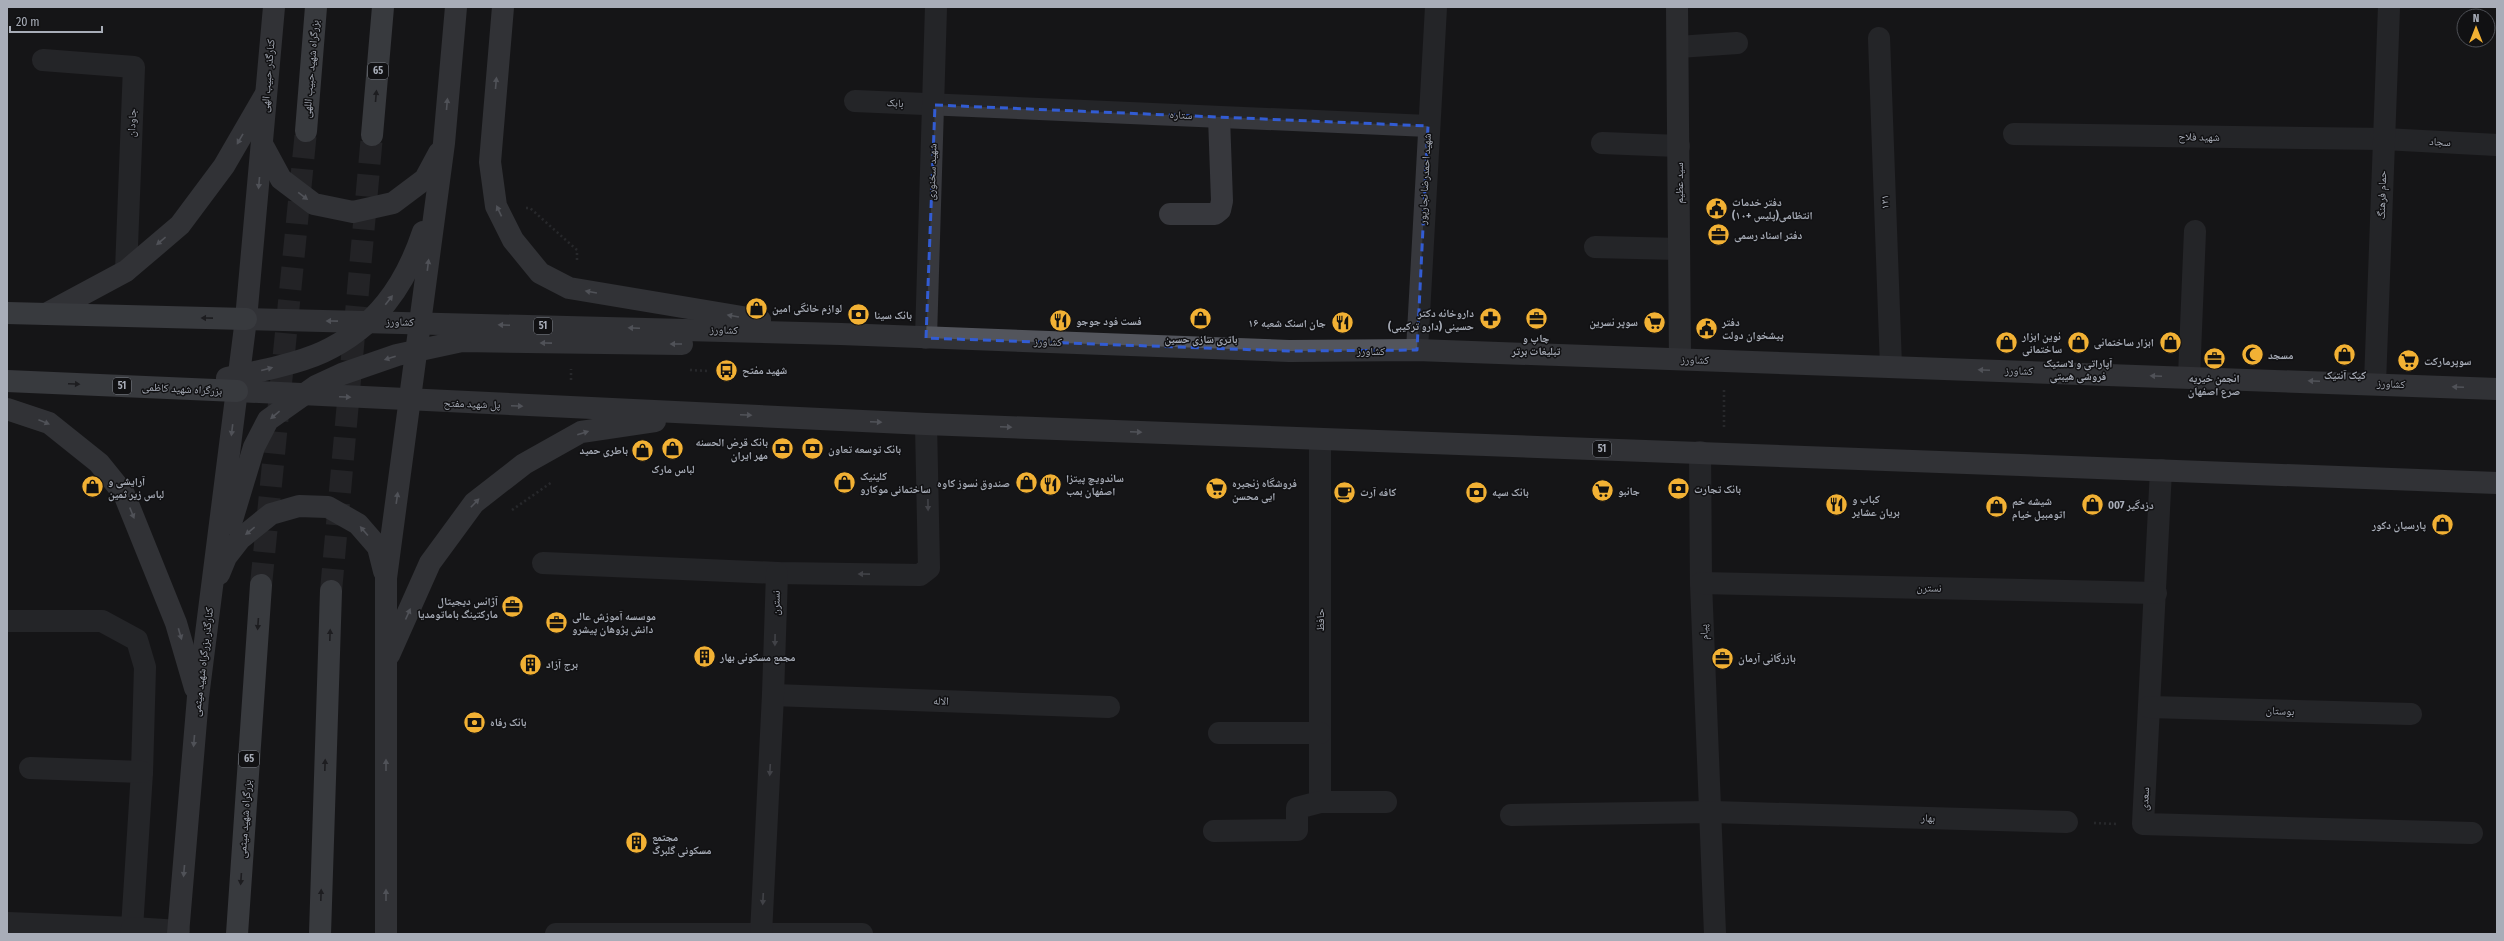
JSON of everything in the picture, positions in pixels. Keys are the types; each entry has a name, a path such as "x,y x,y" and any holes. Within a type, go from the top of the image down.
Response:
{"highway":[{"name":"بزرگراه شهید حبیب اللهی","path":"306,131 316,7"},
{"name":"65","path":"372,135 383,7"},
{"name":"51","path":"7,313 246,319"},
{"name":"بزرگراه شهید کاظمی","path":"7,381 117,386 238,384"},
{"name":"بزرگراه شهید میثمی","path":"237,934 261,585"},
{"path":"320,934 331,591"}],"main road":[{"name":"کنارگذر حبیب الهی","path":"246,319 274,7"},
{"path":"386,934 386,578 444,143 456,7"},
{"path":"503,7 490,162 496,206 513,240 540,273 569,288 840,334"},
{"path":"46,314 126,271 180,226 224,166 267,93"},
{"path":"262,144 281,179 308,200 314,204 353,212 393,203 425,179 444,143"},
{"path":"238,384 323,352 370,322 392,296 413,263 430,212 444,143"},
{"name":"کشاورز","path":"246,319 421,322 840,334 1289,351 1417,350 2375,383 2497,389"},
{"name":"کنارگذر بزرگراه شهید میثمی","path":"178,932 198,697 246,319"},
{"path":"212,592 254,447 268,420 303,395 342,374 416,350 462,341 706,344 840,334"},
{"name":"پل شهید مفتح","path":"238,384 303,395 410,401 707,413"},
{"path":"7,409 49,424 99,463 124,494 176,624 198,697"},
{"path":"386,662 430,563 474,503 524,464 582,432 707,413"},
{"name":"51","path":"707,413 926,424 2497,483"},
{"path":"212,592 226,558 240,539 271,514 299,506 328,507 358,524 378,547 386,578"}],"street":[{"name":"شهید سخنوری","path":"926,338 935,105 936,7"},
{"name":"شهید احمدرضا نجارپور","path":"1417,350 1428,126 1436,7"},
{"name":"سید عظیم","path":"1677,7 1680,360"},
{"name":"حمام فرهنگ","path":"2375,383 2389,7"},
{"name":"۱۲۱","path":"1879,38 1891,367"},
{"path":"1678,47 1737,43"},
{"name":"جاودان","path":"43,60 134,67 126,271"},
{"name":"بابک","path":"855,101 935,105"},
{"name":"ستاره","path":"935,105 1428,126"},
{"path":"1170,214 1215,214 1220,210 1222,201 1219,117"},
{"name":"شهید فلاح","path":"2014,134 2384,139"},
{"name":"سجاد","path":"2384,139 2497,145"},
{"path":"1602,143 1679,146"},
{"path":"2189,377 2195,231"},
{"path":"1595,247 1680,249"},
{"path":"543,563 776,573 920,575 929,568 926,424"},
{"name":"حافظ","path":"1320,439 1320,802"},
{"name":"پیام","path":"1700,452 1701,583 1712,812 1715,934"},
{"name":"سعدی","path":"2161,470 2156,593 2143,824 2472,833"},
{"name":"نسترن","path":"761,933 774,694 776,573"},
{"name":"نسترن","path":"1701,583 2156,593"},
{"path":"7,621 102,621 137,640 145,667 142,772 132,931"},
{"name":"الاله","path":"774,694 1109,707"},
{"name":"بوستان","path":"2149,707 2411,714"},
{"path":"1219,733 1320,733"},
{"path":"30,768 142,772"},
{"path":"1214,831 1297,830 1297,808 1320,802 1386,802"},
{"path":"1511,815 1712,812"},
{"name":"بهار","path":"1712,812 2067,822"},
{"path":"7,923 132,931 178,932"},
{"path":"556,934 862,934"}],"path":[{"path":"530,208 577,250"},
{"path":"1724,453 1725,361"},
{"path":"510,512 554,480"},
{"path":"2067,822 2143,824"}],"highlighted area":[{"path":"935,105 1428,126 1417,350 1289,351 926,338"}],"tunnel":[{"path":"261,585 306,131"},
{"path":"331,591 372,135"}],"place":[{"name":"دفتر خدمات انتظامی(پلیس +۱۰)","path":"1717,208"},
{"name":"دفتر اسناد رسمی","path":"1719,235"},
{"name":"لوازم خانگی امین","path":"756,308"},
{"name":"بانک سینا","path":"858,315"},
{"name":"چاپ و تبلیغات برتر","path":"1536,318"},
{"name":"باتری سازی حسین","path":"1201,319"},
{"name":"داروخانه دکتر حسینی (دارو ترکیبی)","path":"1490,319"},
{"name":"فست فود جوجو","path":"1061,321"},
{"name":"سوپر نسرین","path":"1654,322"},
{"name":"جان اسنک شعبه ۱۶","path":"1342,323"},
{"name":"دفتر پیشخوان دولت","path":"1706,328"},
{"name":"نوین ابزار ساختمانی","path":"2007,342"},
{"name":"ابزار ساختمانی","path":"2170,342"},
{"name":"آپاراتی و لاستیک فروشی هیبتی","path":"2078,343"},
{"name":"مسجد","path":"2253,355"},
{"name":"کیک آنتیک","path":"2345,355"},
{"name":"انجمن خیریه صرع اصفهان","path":"2214,358"},
{"name":"سوپرمارکت","path":"2409,361"},
{"name":"شهید مفتح","path":"727,370"},
{"name":"بانک قرض الحسنه مهر ایران","path":"783,448"},
{"name":"لباس مارک","path":"673,449"},
{"name":"بانک توسعه تعاون","path":"813,449"},
{"name":"باطری حمید","path":"643,450"},
{"name":"کلینیک ساختمانی موکارو","path":"844,482"},
{"name":"صندوق نسوز کاوه","path":"1026,483"},
{"name":"ساندویچ پیتزا اصفهان بمب","path":"1051,484"},
{"name":"آرایشی و لباس زیر ثمین","path":"92,487"},
{"name":"فروشگاه زنجیره ایی محسن","path":"1216,489"},
{"name":"بانک تجارت","path":"1678,489"},
{"name":"جانبو","path":"1602,491"},
{"name":"کافه آرت","path":"1344,492"},
{"name":"بانک سپه","path":"1477,492"},
{"name":"کباب و بریان عشایر","path":"1837,505"},
{"name":"دزدگیر 007","path":"2092,505"},
{"name":"شیشه خم اتومبیل خیام","path":"1996,507"},
{"name":"پارسیان دکور","path":"2442,525"},
{"name":"آژانس دیجیتال مارکتینگ باماتومدیا","path":"513,607"},
{"name":"موسسه آموزش عالی دانش پژوهان پیشرو","path":"556,622"},
{"name":"مجمع مسکونی بهار","path":"704,657"},
{"name":"بازرگانی آرمان","path":"1722,658"},
{"name":"برج آزاد","path":"530,664"},
{"name":"بانک رفاه","path":"475,722"},
{"name":"مجتمع مسکونی گلبرگ","path":"636,843"}]}
